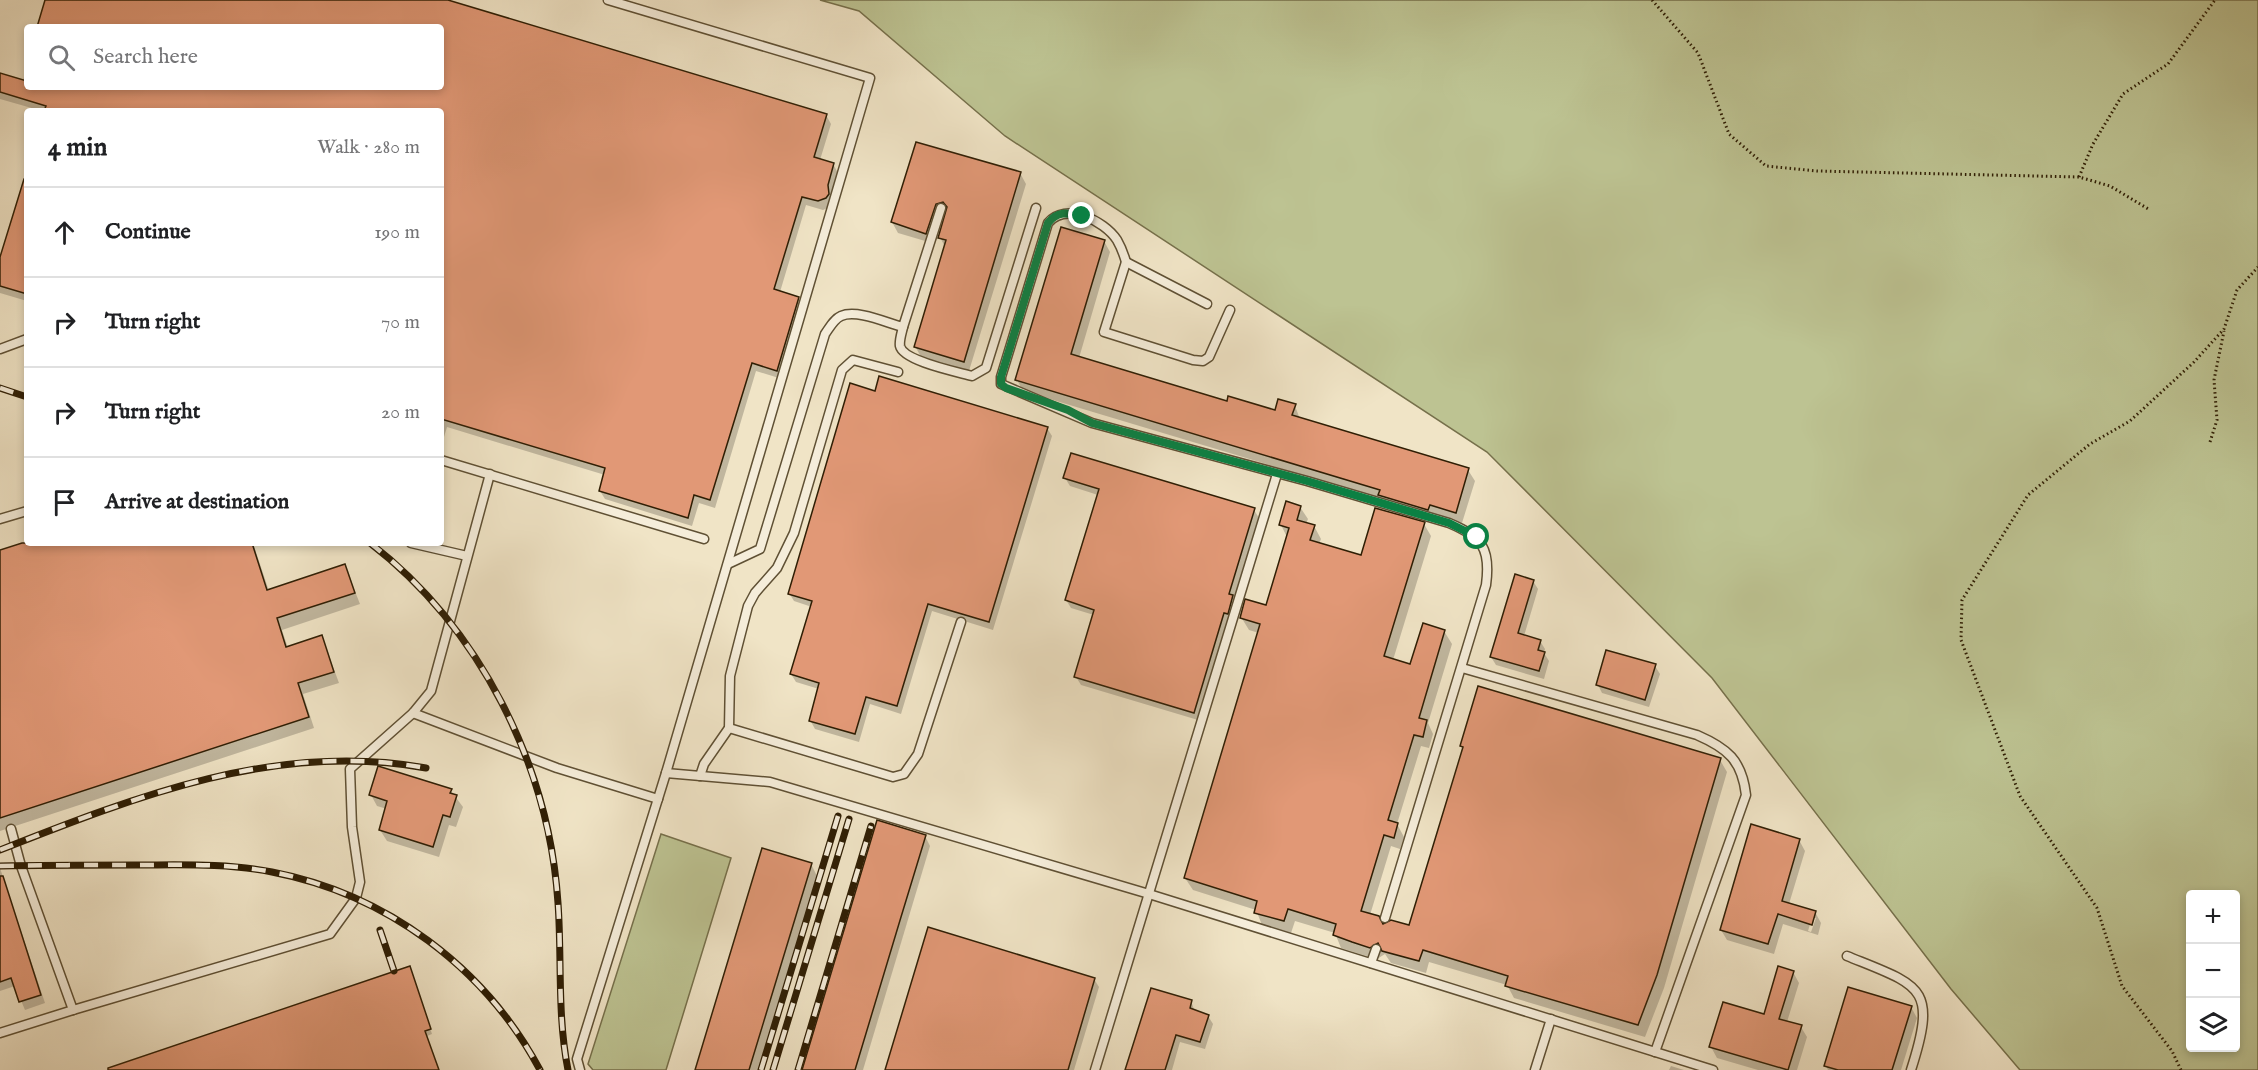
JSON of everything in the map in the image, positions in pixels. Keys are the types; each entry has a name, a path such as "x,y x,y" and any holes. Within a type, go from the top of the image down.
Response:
{"lane":[{"path":"580,1070 577,1059 666,773 870,78 608,0"},
{"path":"941,208 903,327 900,345 911,358 972,376 978,375 986,368 1036,208"},
{"path":"1230,310 1209,357 1203,361 1104,332 1126,262 1117,240 1104,227 1082,216 1065,212 1054,215 1048,223 1001,377 1001,384 1068,410 1092,423 1449,523 1477,537 1485,554 1488,571 1462,668 1385,918"},
{"path":"1126,262 1207,304"},
{"path":"728,564 760,549 825,334 835,320 843,315 854,314 903,327"},
{"path":"0,349 24,340"},
{"path":"700,776 704,764 729,728 730,676 748,606 755,593 777,568 794,534 842,370 853,360 898,372"},
{"path":"444,461 704,539"},
{"path":"0,1033 330,934 356,898 360,882 352,827 350,769 413,713 431,692 490,474"},
{"path":"1095,1070 1277,474"},
{"path":"0,519 24,512"},
{"path":"424,546 467,556"},
{"path":"729,728 892,777 904,774 918,754 961,622"},
{"path":"1462,668 1697,735 1721,745 1739,767 1746,795 1655,1052"},
{"path":"413,713 557,768 658,799"},
{"path":"666,773 770,783 1149,894 1713,1070"},
{"path":"11,829 21,866 74,1010"},
{"path":"1371,963 1376,950"},
{"path":"1847,956 1900,977 1912,986 1922,1001 1925,1016 1923,1032 1911,1070"},
{"path":"1535,1070 1551,1018"}],"path":[{"path":"1652,0 1698,52 1729,134 1766,166 1817,171 2079,177 2110,186 2150,210"},
{"path":"2079,177 2093,144 2123,94 2168,64 2215,0"},
{"path":"2210,442 2217,420 2214,380 2224,329 2237,290 2258,267"},
{"path":"2181,1070 2172,1051 2122,986 2097,908 2020,796 1960,640 1962,600 2028,495 2090,444 2130,421 2194,362 2224,329"}],"green space":[{"path":"820,0 2258,0 2258,1070 2020,1070 1951,989 1712,678 1487,452 1005,136 859,11"},
{"path":"661,834 731,858 666,1070 593,1070 588,1064"}],"building":[{"path":"45,0 448,0 827,114 814,157 834,163 828,185 829,194 818,201 802,197 774,289 799,297 777,371 752,363 710,500 694,495 688,518 599,491 605,468 444,420 444,108 45,108 46,106 0,92 0,73 24,80 24,90 444,90 444,24 38,24"},
{"path":"916,142 1021,172 964,362 914,347 946,240 938,238 947,207 943,202 936,204 926,234 891,222"},
{"path":"24,179 24,293 0,286 0,257"},
{"path":"1061,227 1105,240 1071,354 1227,401 1228,396 1275,410 1278,399 1296,404 1292,415 1469,468 1456,513 1430,505 1428,510 1378,495 1380,490 1015,380"},
{"path":"879,376 1048,427 989,622 928,604 897,706 866,697 855,734 809,721 819,683 790,674 812,601 788,594 850,383 875,391"},
{"path":"1071,453 1255,508 1229,594 1233,595 1228,614 1224,613 1194,713 1074,677 1094,610 1065,600 1099,489 1063,478"},
{"path":"1286,501 1301,506 1297,520 1315,525 1310,540 1361,555 1375,508 1425,522 1384,656 1410,664 1423,623 1445,630 1419,718 1427,720 1423,737 1414,735 1388,820 1398,823 1394,838 1384,835 1361,911 1379,916 1383,924 1391,920 1409,925 1463,747 1460,746 1478,686 1721,758 1657,975 1638,1025 1505,986 1508,976 1423,950 1419,961 1382,951 1378,943 1370,948 1333,935 1336,924 1288,909 1284,921 1254,913 1257,901 1184,878 1260,624 1240,618 1245,599 1266,605 1289,528 1279,525"},
{"path":"22,543 24,546 253,546 267,590 345,564 355,593 277,618 286,647 322,635 334,672 298,683 309,717 0,818 0,550"},
{"path":"1515,574 1534,580 1518,633 1541,640 1538,650 1545,652 1539,671 1490,657"},
{"path":"1606,650 1656,664 1645,700 1596,685"},
{"path":"378,766 452,789 450,793 457,795 450,817 443,815 433,847 379,830 387,801 369,795"},
{"path":"877,820 926,835 855,1070 802,1070"},
{"path":"1751,824 1800,839 1782,901 1816,911 1812,925 1778,914 1768,944 1720,930"},
{"path":"762,848 812,863 749,1070 695,1070"},
{"path":"0,876 3,876 41,995 19,1002 11,978 0,982"},
{"path":"928,927 1095,978 1068,1070 885,1070"},
{"path":"410,966 431,1029 425,1031 439,1070 108,1070 108,1068"},
{"path":"1778,966 1794,971 1779,1019 1802,1025 1788,1070 1709,1047 1723,1002 1764,1014"},
{"path":"1848,987 1912,1006 1892,1070 1838,1070 1824,1066"},
{"path":"1151,988 1192,1000 1190,1008 1209,1015 1200,1042 1176,1035 1165,1070 1125,1070"}],"railway":[{"path":"0,388 24,396"},
{"path":"373,546 409,577 445,616 475,658 502,703 524,751 540,800 552,851 558,903 562,1028 568,1070"},
{"path":"0,850 156,793 262,768 316,762 371,762 426,768"},
{"path":"761,1070 838,816"},
{"path":"773,1070 849,819"},
{"path":"798,1070 871,826"},
{"path":"0,866 238,867 272,872 314,883 354,898 392,917 428,941 461,968 491,999 517,1033 540,1070"},
{"path":"380,930 394,971"}],"route":[{"path":"1082,216 1065,212 1054,215 1048,223 1001,377 1001,384 1006,388 1068,410 1092,423 1307,481 1449,523 1477,537"}]}
